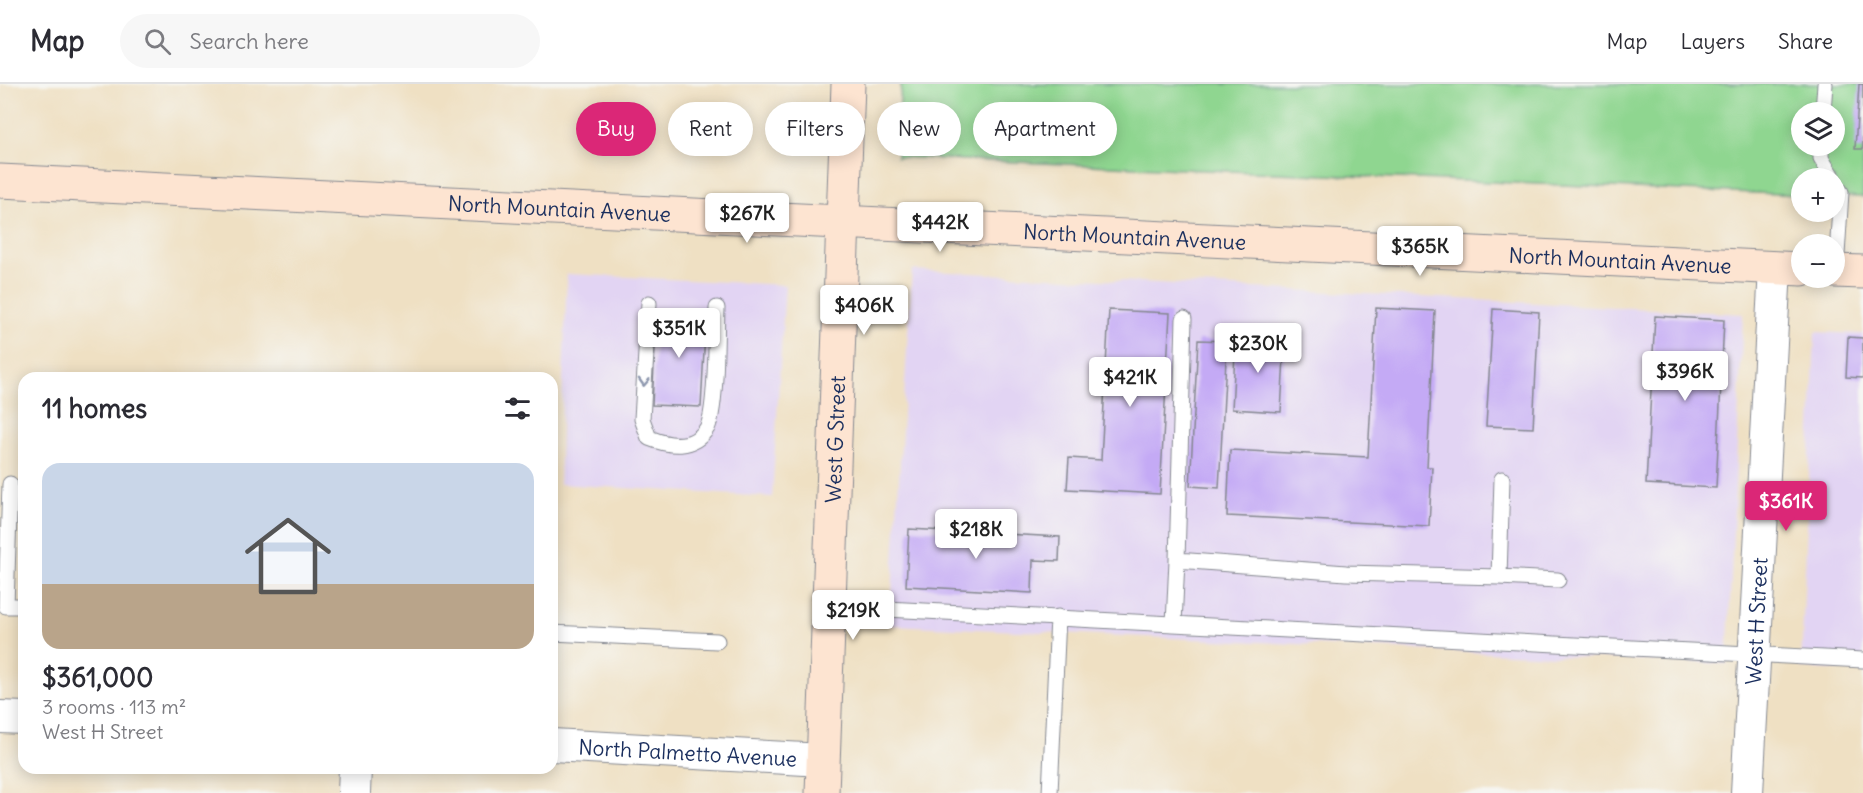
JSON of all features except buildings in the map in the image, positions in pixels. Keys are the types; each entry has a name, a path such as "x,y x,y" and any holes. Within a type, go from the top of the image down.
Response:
{"main road":[{"name":"West G Street","path":"822,793 848,84"},
{"name":"North Mountain Avenue","path":"0,181 1788,269"}],"street":[{"name":"West H Street","path":"1747,793 1754,656 1788,269"},
{"path":"0,717 18,718"},
{"name":"North Palmetto Avenue","path":"558,745 823,760"},
{"path":"354,793 355,774"}],"lane":[{"path":"1824,102 1825,84"},
{"path":"649,303 642,419 649,438 666,446 688,444 707,428 713,395 717,308"},
{"path":"1174,624 1184,320"},
{"path":"1499,577 1502,479"},
{"path":"10,484 6,606 18,606"},
{"path":"1177,560 1346,573 1558,580"},
{"path":"829,606 1863,660"},
{"path":"1050,793 1058,617"},
{"path":"558,633 717,641"}],"shaded area":[{"path":"912,270 1743,314 1727,664 890,625"},
{"path":"567,274 785,285 772,497 559,484"},
{"path":"1815,332 1863,334 1863,671 1801,668"}],"green space":[{"path":"901,84 1863,84 1863,197 1845,196 1845,168 1791,168 1791,195 897,157 961,156 961,102 900,102"}]}
